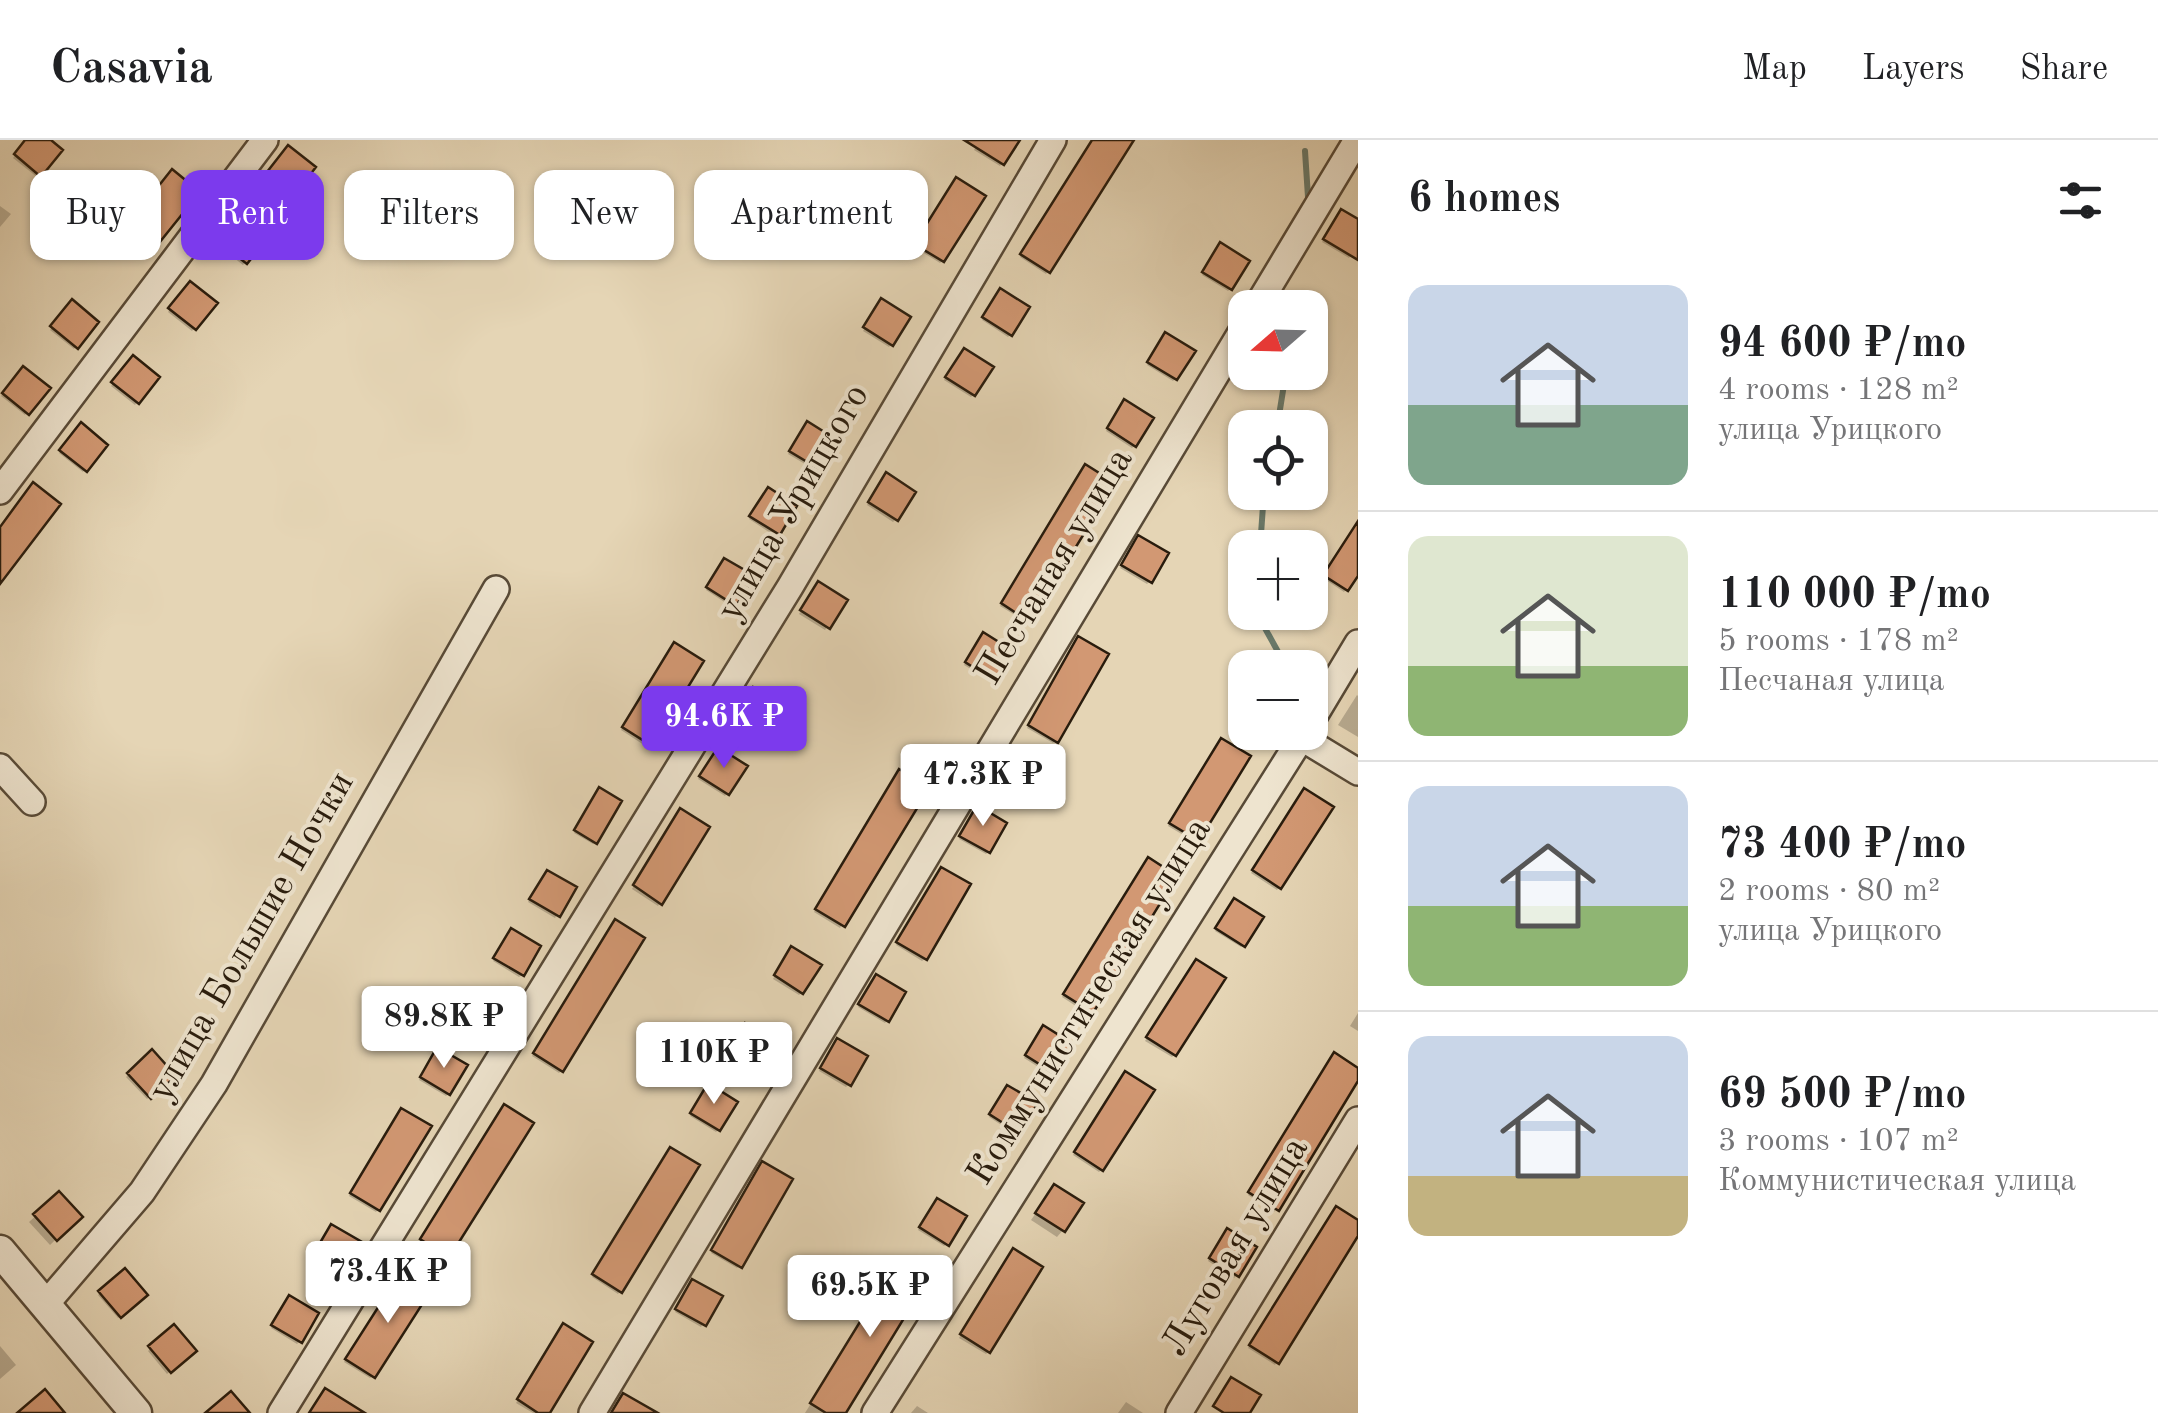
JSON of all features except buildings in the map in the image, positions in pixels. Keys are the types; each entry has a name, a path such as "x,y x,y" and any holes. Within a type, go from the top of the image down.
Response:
{"street":[{"path":"0,491 266,140"},
{"name":"улица Урицкого","path":"281,1413 790,587 1053,140"},
{"path":"1267,290 1358,140"},
{"name":"Песчаная улица","path":"592,1413 1228,354"},
{"name":"улица Большие Ночки","path":"45,1304 142,1192 214,1084 496,589"},
{"name":"Коммунистическая улица","path":"1328,693 1358,643"},
{"path":"1328,749 1358,772"},
{"name":"Коммунистическая улица","path":"875,1413 1293,750"},
{"path":"0,768 32,802"},
{"name":"Луговая улица","path":"1179,1413 1358,1120"},
{"path":"0,1252 136,1413"}],"waterway":[{"path":"1305,151 1308,197"},
{"path":"1280,410 1283,390"},
{"path":"1261,530 1263,510"},
{"path":"1266,630 1277,650"}]}
